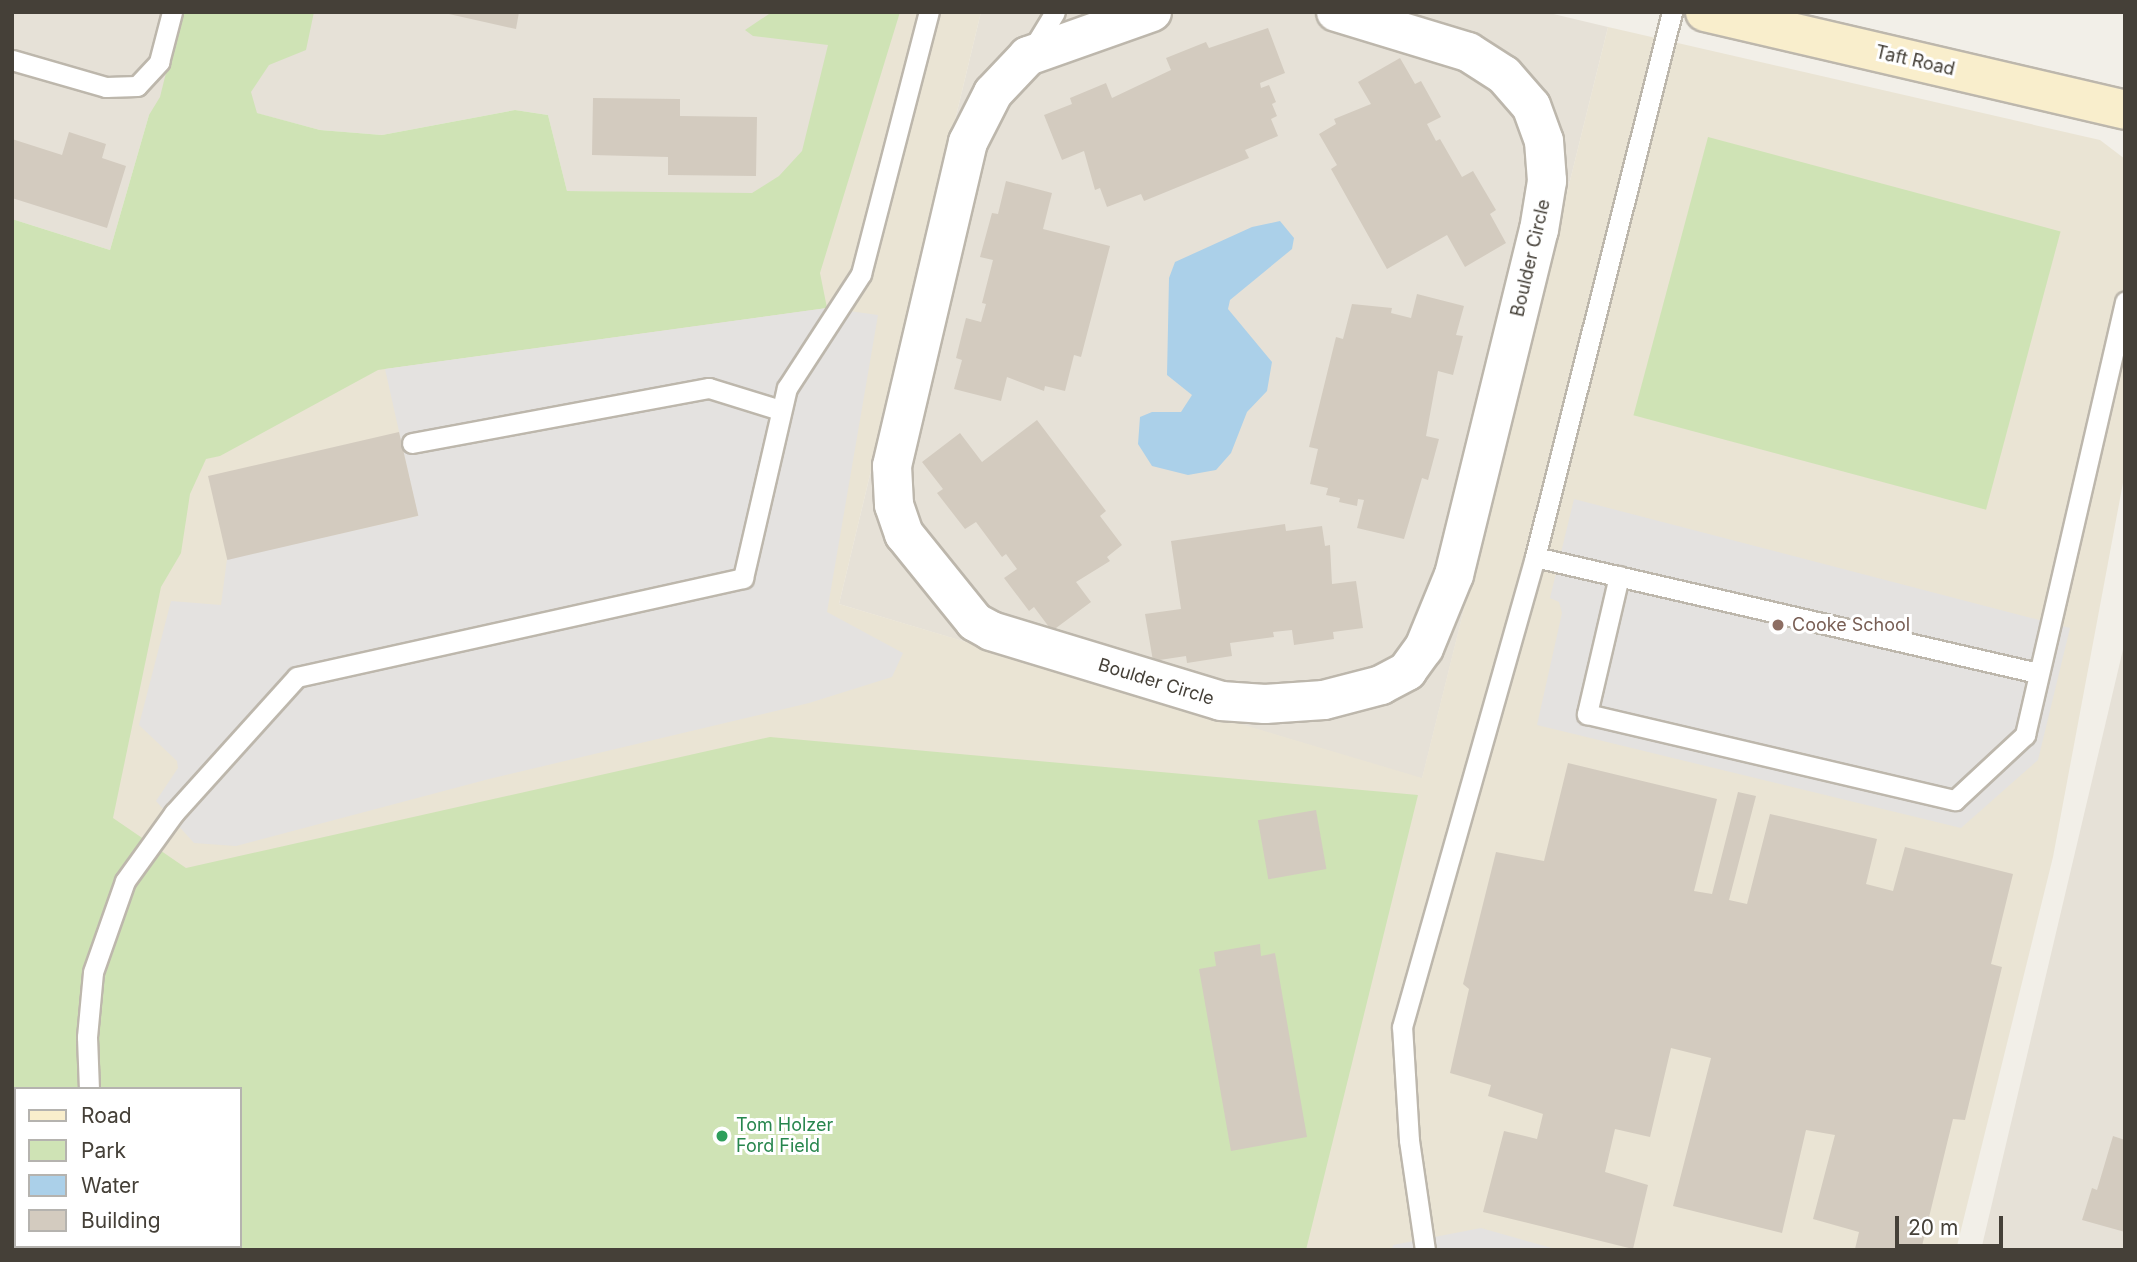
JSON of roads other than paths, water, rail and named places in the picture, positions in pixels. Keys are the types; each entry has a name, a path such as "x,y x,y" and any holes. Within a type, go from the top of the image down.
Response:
{"street":[{"name":"Boulder Circle","path":"1125,16 1028,56 993,93 968,142 892,466 894,505 904,534 975,622 991,631 1221,701 1324,700 1381,685 1407,671 1424,648 1438,618 1470,509 1539,230 1547,181 1544,141 1531,106 1504,75 1468,52 1336,12"},
{"name":"Taft Road","path":"1705,12 2125,110"}],"lane":[{"path":"12,60 106,87 137,86 159,62 172,12"},
{"path":"89,1087 87,1037 93,972 125,881 174,813 297,677 743,578 787,388 861,274 929,12"},
{"path":"1028,56 1055,12"},
{"path":"1431,1248 1409,1140 1402,1027 1535,556 1672,12"},
{"path":"1619,576 1587,713 1955,800 2025,735 2125,301"},
{"path":"412,443 709,388 780,410"},
{"path":"1535,556 2038,673"}],"water":[{"path":"1280,221 1294,238 1292,249 1230,300 1228,309 1272,362 1267,391 1247,412 1231,453 1216,470 1188,475 1152,466 1138,444 1140,417 1152,412 1181,412 1192,395 1167,375 1169,278 1175,262 1252,227"}],"place":[{"name":"Cooke School","path":"1778,625"},
{"name":"Tom Holzer Ford Field","path":"722,1136"}]}
